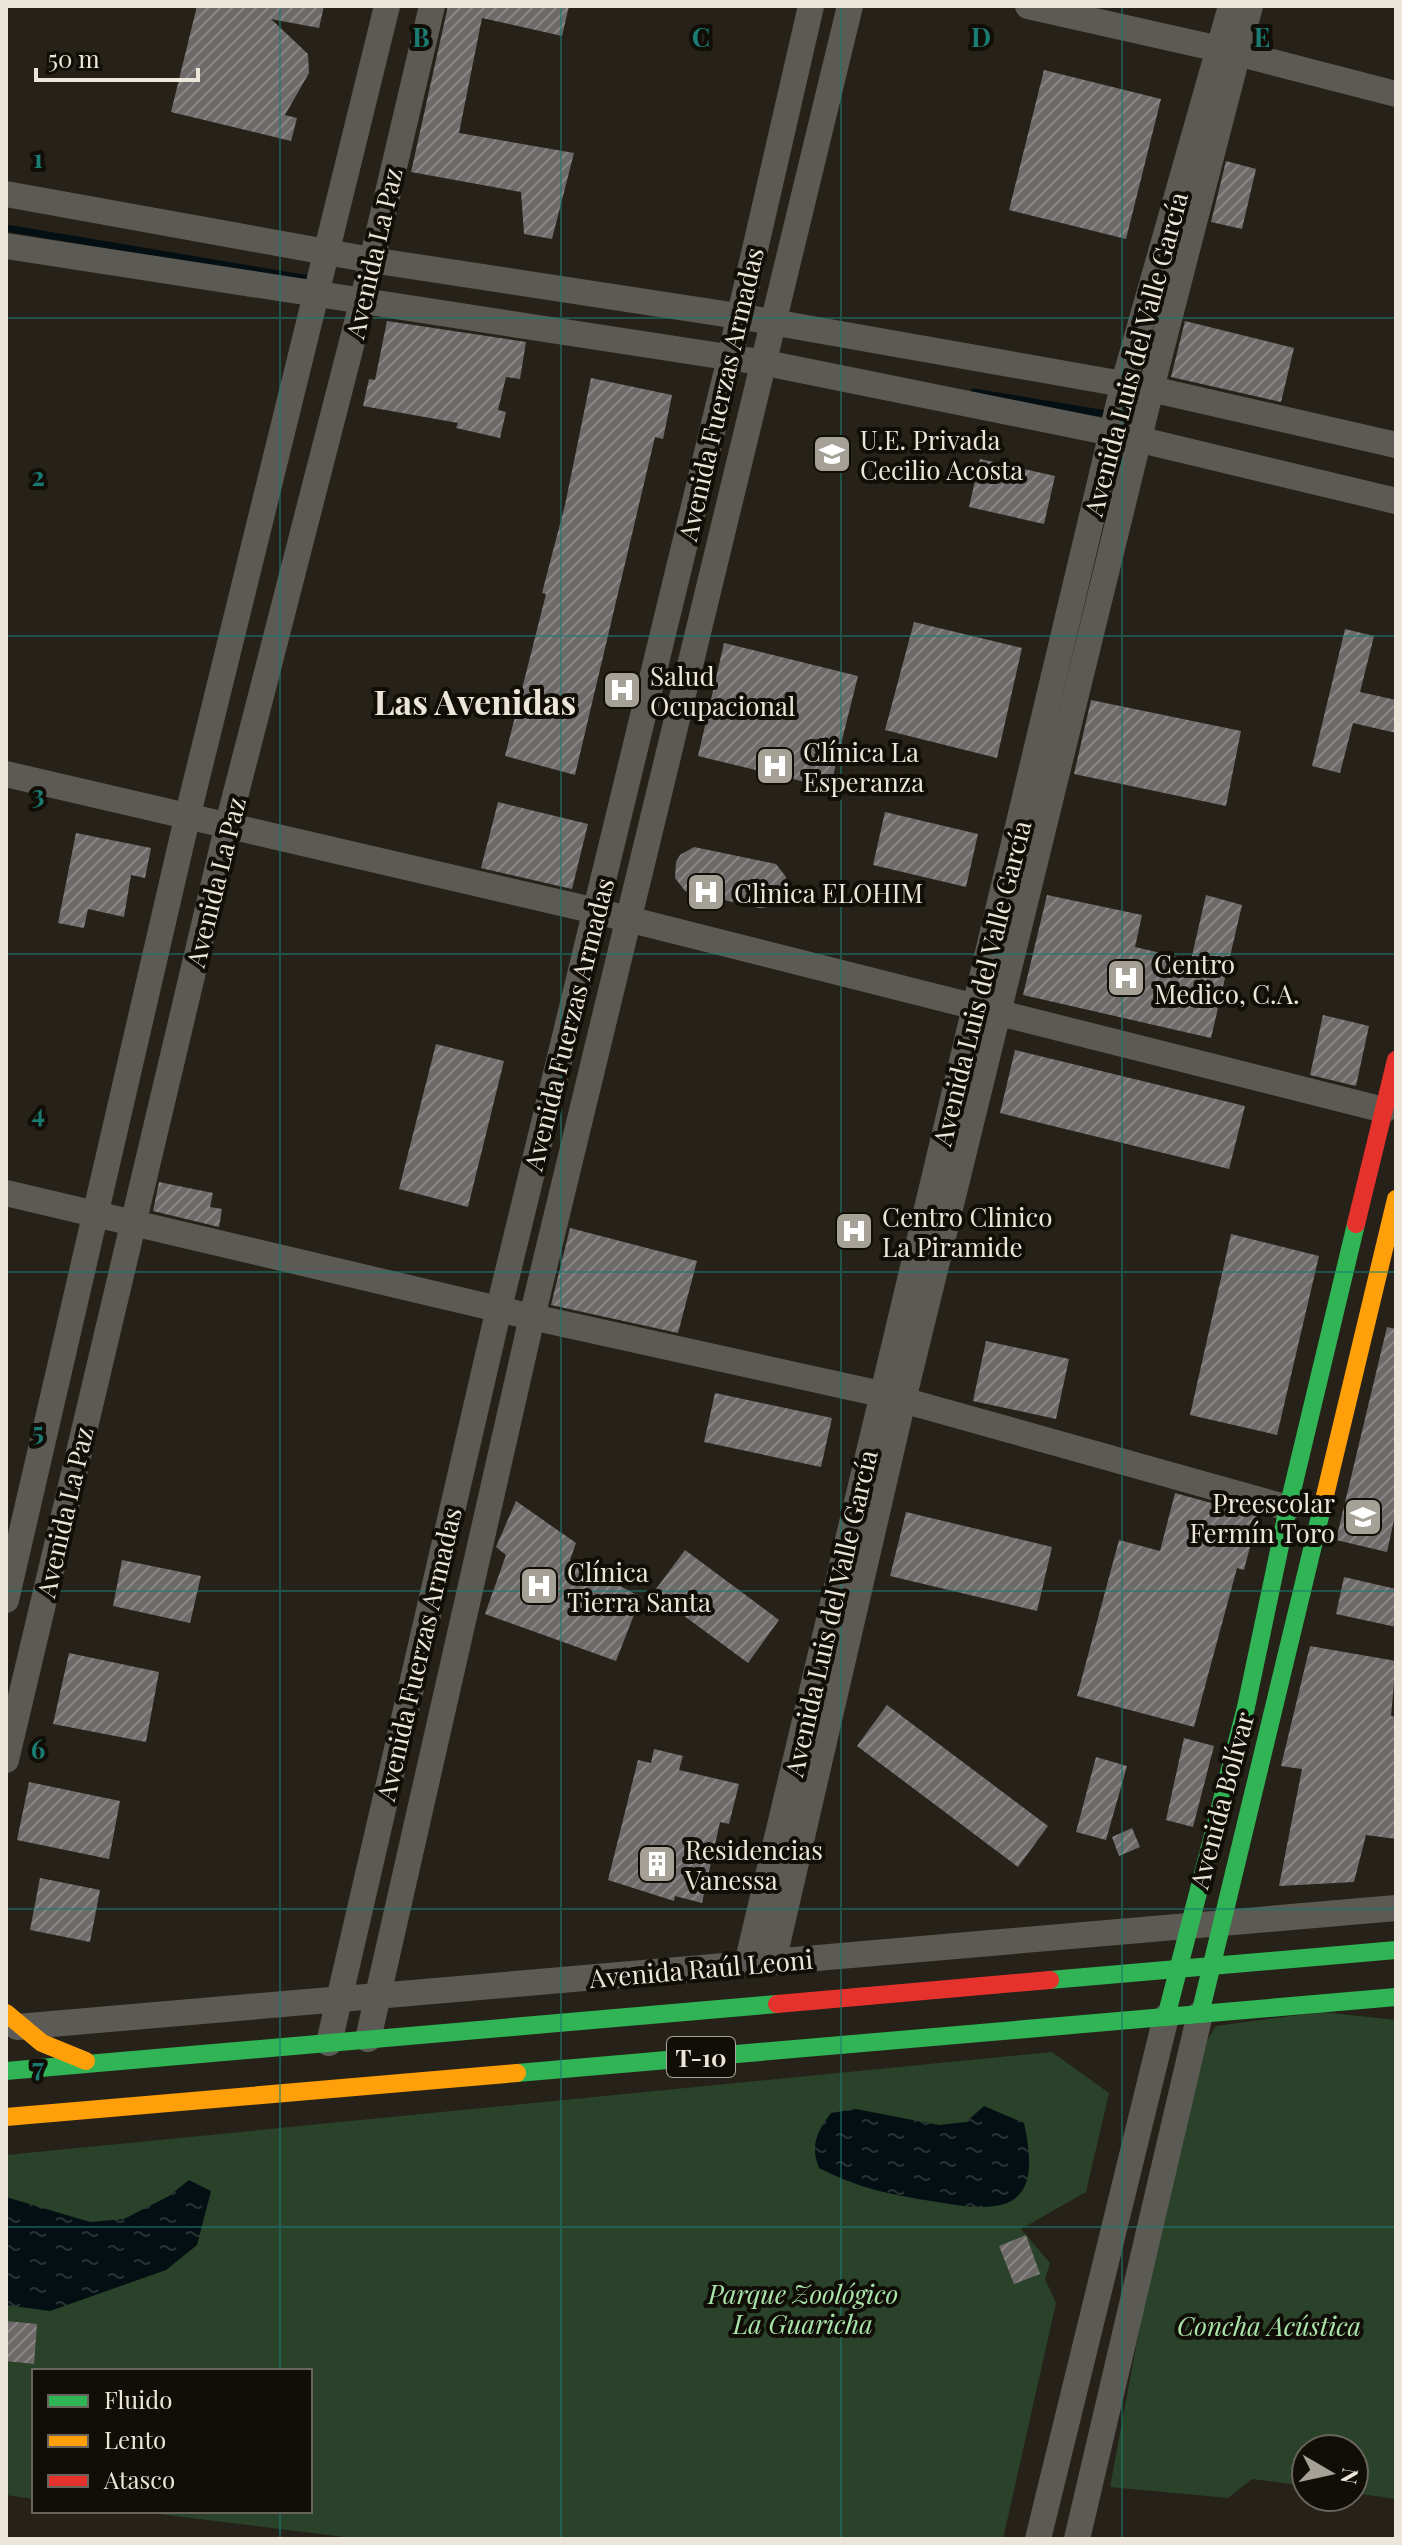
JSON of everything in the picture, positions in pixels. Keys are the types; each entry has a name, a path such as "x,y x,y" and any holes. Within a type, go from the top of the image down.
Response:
{"main road":[{"name":"Avenida Bolívar","path":"1166,2017 1246,1707 1288,1508 1396,1060"},
{"name":"Avenida Bolívar","path":"1200,2014 1396,1199"},
{"name":"Avenida Raúl Leoni","path":"6,2071 1396,1950"},
{"name":"T-10","path":"6,2117 1396,1997"},
{"path":"10,2023 42,2044 92,2063"}],"street":[{"name":"Avenida La Paz","path":"6,1600 188,814 387,6"},
{"name":"Avenida La Paz","path":"6,1760 228,824 365,287 432,6"},
{"name":"Avenida Fuerzas Armadas","path":"329,2043 499,1308 730,356 811,6"},
{"name":"Avenida Fuerzas Armadas","path":"368,2039 532,1317 850,6"},
{"path":"1028,6 1396,94"},
{"name":"Avenida Luis del Valle García","path":"760,1963 892,1397 988,1010 1139,440 1227,52 1231,6"},
{"name":"Avenida Luis del Valle García","path":"988,1010 1123,386 1227,52 1250,6"},
{"path":"6,194 320,278 766,362 1112,433 1396,501"},
{"path":"6,246 320,278 365,287 738,319 1151,389 1396,445"},
{"path":"6,774 596,911 1384,1110"},
{"path":"6,1193 532,1317 892,1397 1288,1508"},
{"name":"Avenida Raúl Leoni","path":"10,2023 377,1996 1396,1908"},
{"path":"1362,2000 1396,2006"},
{"name":"Avenida Bolívar","path":"1077,2539 1200,2014"},
{"name":"Avenida Bolívar","path":"1038,2539 1166,2017"}],"green space":[{"name":"Concha Acústica","path":"1322,2012 1396,2020 1396,2499 1370,2495 1370,2433 1290,2433 1290,2484 1252,2479 1228,2498 1110,2487 1151,2266 1203,2047 1216,2026"},
{"name":"Parque Zoológico La Guaricha","path":"1052,2052 1109,2093 1086,2192 1021,2229 1050,2263 1045,2279 1056,2303 1003,2539 360,2539 150,2513 312,2513 312,2369 32,2369 32,2499 6,2495 6,2155"}],"water":[{"path":"984,2106 1024,2123 1029,2152 1028,2175 1023,2190 1012,2200 998,2206 957,2205 901,2196 847,2181 819,2168 816,2139 831,2113 856,2109 939,2125 966,2122"},
{"path":"189,2180 211,2191 197,2245 166,2270 50,2311 6,2305 6,2197 90,2222 124,2219 169,2196"}],"building":[{"path":"197,6 324,6 319,28 271,19 308,54 309,73 285,115 297,118 291,141 171,112"},
{"path":"448,6 569,6 562,36 482,18 459,133 574,153 552,239 524,234 521,192 411,172"},
{"path":"1044,70 1161,99 1126,239 1009,210"},
{"path":"1226,161 1256,169 1242,229 1211,222"},
{"path":"387,321 526,342 520,379 506,377 498,410 506,412 500,438 456,428 458,423 363,406 369,379 375,380"},
{"path":"1185,321 1294,348 1281,402 1171,377"},
{"path":"591,378 672,395 663,439 655,437 575,775 505,756 546,594 542,593 565,505"},
{"path":"980,459 1055,476 1044,524 969,507"},
{"path":"914,622 1022,648 997,758 885,730"},
{"path":"1345,629 1374,636 1360,692 1396,700 1396,733 1353,723 1340,773 1312,766"},
{"path":"724,643 858,676 830,788 698,756"},
{"path":"1091,700 1241,731 1226,806 1074,774"},
{"path":"498,802 588,824 572,889 481,868"},
{"path":"885,812 978,834 966,887 873,865"},
{"path":"76,833 151,848 145,878 131,875 124,917 88,909 84,928 58,923"},
{"path":"694,847 776,864 786,877 786,894 775,906 759,908 685,891 675,878 676,862 680,855"},
{"name":"Centro Medico, C.A.","path":"1047,895 1142,915 1135,947 1191,960 1206,895 1242,905 1211,1038 1023,995"},
{"path":"1323,1015 1369,1026 1356,1086 1310,1075"},
{"path":"436,1044 504,1061 468,1207 399,1189"},
{"path":"1015,1050 1245,1106 1229,1169 1000,1113"},
{"path":"159,1182 213,1193 210,1207 222,1209 219,1227 153,1211"},
{"path":"570,1228 697,1261 678,1333 551,1305"},
{"path":"1231,1234 1319,1256 1277,1435 1190,1415"},
{"path":"1387,1327 1396,1329 1396,1511 1387,1552 1336,1540"},
{"path":"986,1341 1069,1359 1056,1419 973,1401"},
{"path":"715,1393 832,1418 821,1467 704,1442"},
{"path":"1175,1493 1258,1516 1244,1570 1237,1568 1194,1727 1077,1696 1119,1540 1160,1551"},
{"path":"516,1501 576,1543 570,1560 641,1597 616,1661 485,1614 506,1555 496,1547"},
{"path":"906,1512 1052,1547 1037,1611 890,1576"},
{"path":"685,1550 779,1620 748,1663 653,1593"},
{"path":"122,1560 201,1576 190,1623 113,1606"},
{"path":"1344,1577 1396,1589 1396,1627 1336,1614"},
{"path":"1310,1646 1396,1661 1391,1716 1396,1717 1396,1839 1366,1835 1354,1882 1279,1886 1302,1769 1281,1766"},
{"path":"69,1653 159,1672 146,1742 53,1724"},
{"path":"887,1705 1048,1826 1018,1867 857,1746"},
{"path":"1184,1738 1214,1746 1193,1827 1166,1820"},
{"path":"654,1749 683,1756 679,1770 739,1784 729,1824 720,1822 702,1903 675,1896 674,1901 608,1880 638,1760 651,1763"},
{"path":"1096,1757 1127,1766 1106,1840 1076,1832"},
{"path":"29,1782 120,1801 109,1859 17,1840"},
{"path":"1132,1828 1140,1847 1119,1856 1112,1837"},
{"path":"40,1878 100,1890 90,1942 30,1930"},
{"path":"1026,2235 1040,2274 1014,2284 999,2246"},
{"path":"6,2321 37,2324 34,2364 6,2361"}],"waterway":[{"path":"6,228 315,280"},
{"path":"974,392 1106,414"}],"traffic: fast":[{"path":"1166,2017 1246,1707 1288,1508 1356,1224"},
{"path":"1200,2014 1322,1508"},
{"path":"1050,1980 1396,1950"},
{"path":"517,2073 1396,1997"},
{"path":"6,2071 777,2004"}],"traffic: slow":[{"path":"1322,1508 1396,1199"},
{"path":"6,2013 42,2043 86,2061"},
{"path":"6,2117 517,2073"}],"traffic: jam":[{"path":"1356,1224 1396,1060"},
{"path":"777,2004 1050,1980"}],"place":[{"name":"U.E. Privada Cecilio Acosta","path":"832,454"},
{"name":"Salud Ocupacional","path":"622,690"},
{"name":"Clínica La Esperanza","path":"775,766"},
{"name":"Clinica ELOHIM","path":"706,892"},
{"name":"Centro Medico, C.A.","path":"1126,978"},
{"name":"Centro Clinico La Piramide","path":"854,1231"},
{"name":"Preescolar Fermín Toro","path":"1363,1517"},
{"name":"Clínica Tierra Santa","path":"539,1586"},
{"name":"Residencias Vanessa","path":"657,1864"}],"district":[{"name":"Las Avenidas","path":"475,701"}]}
